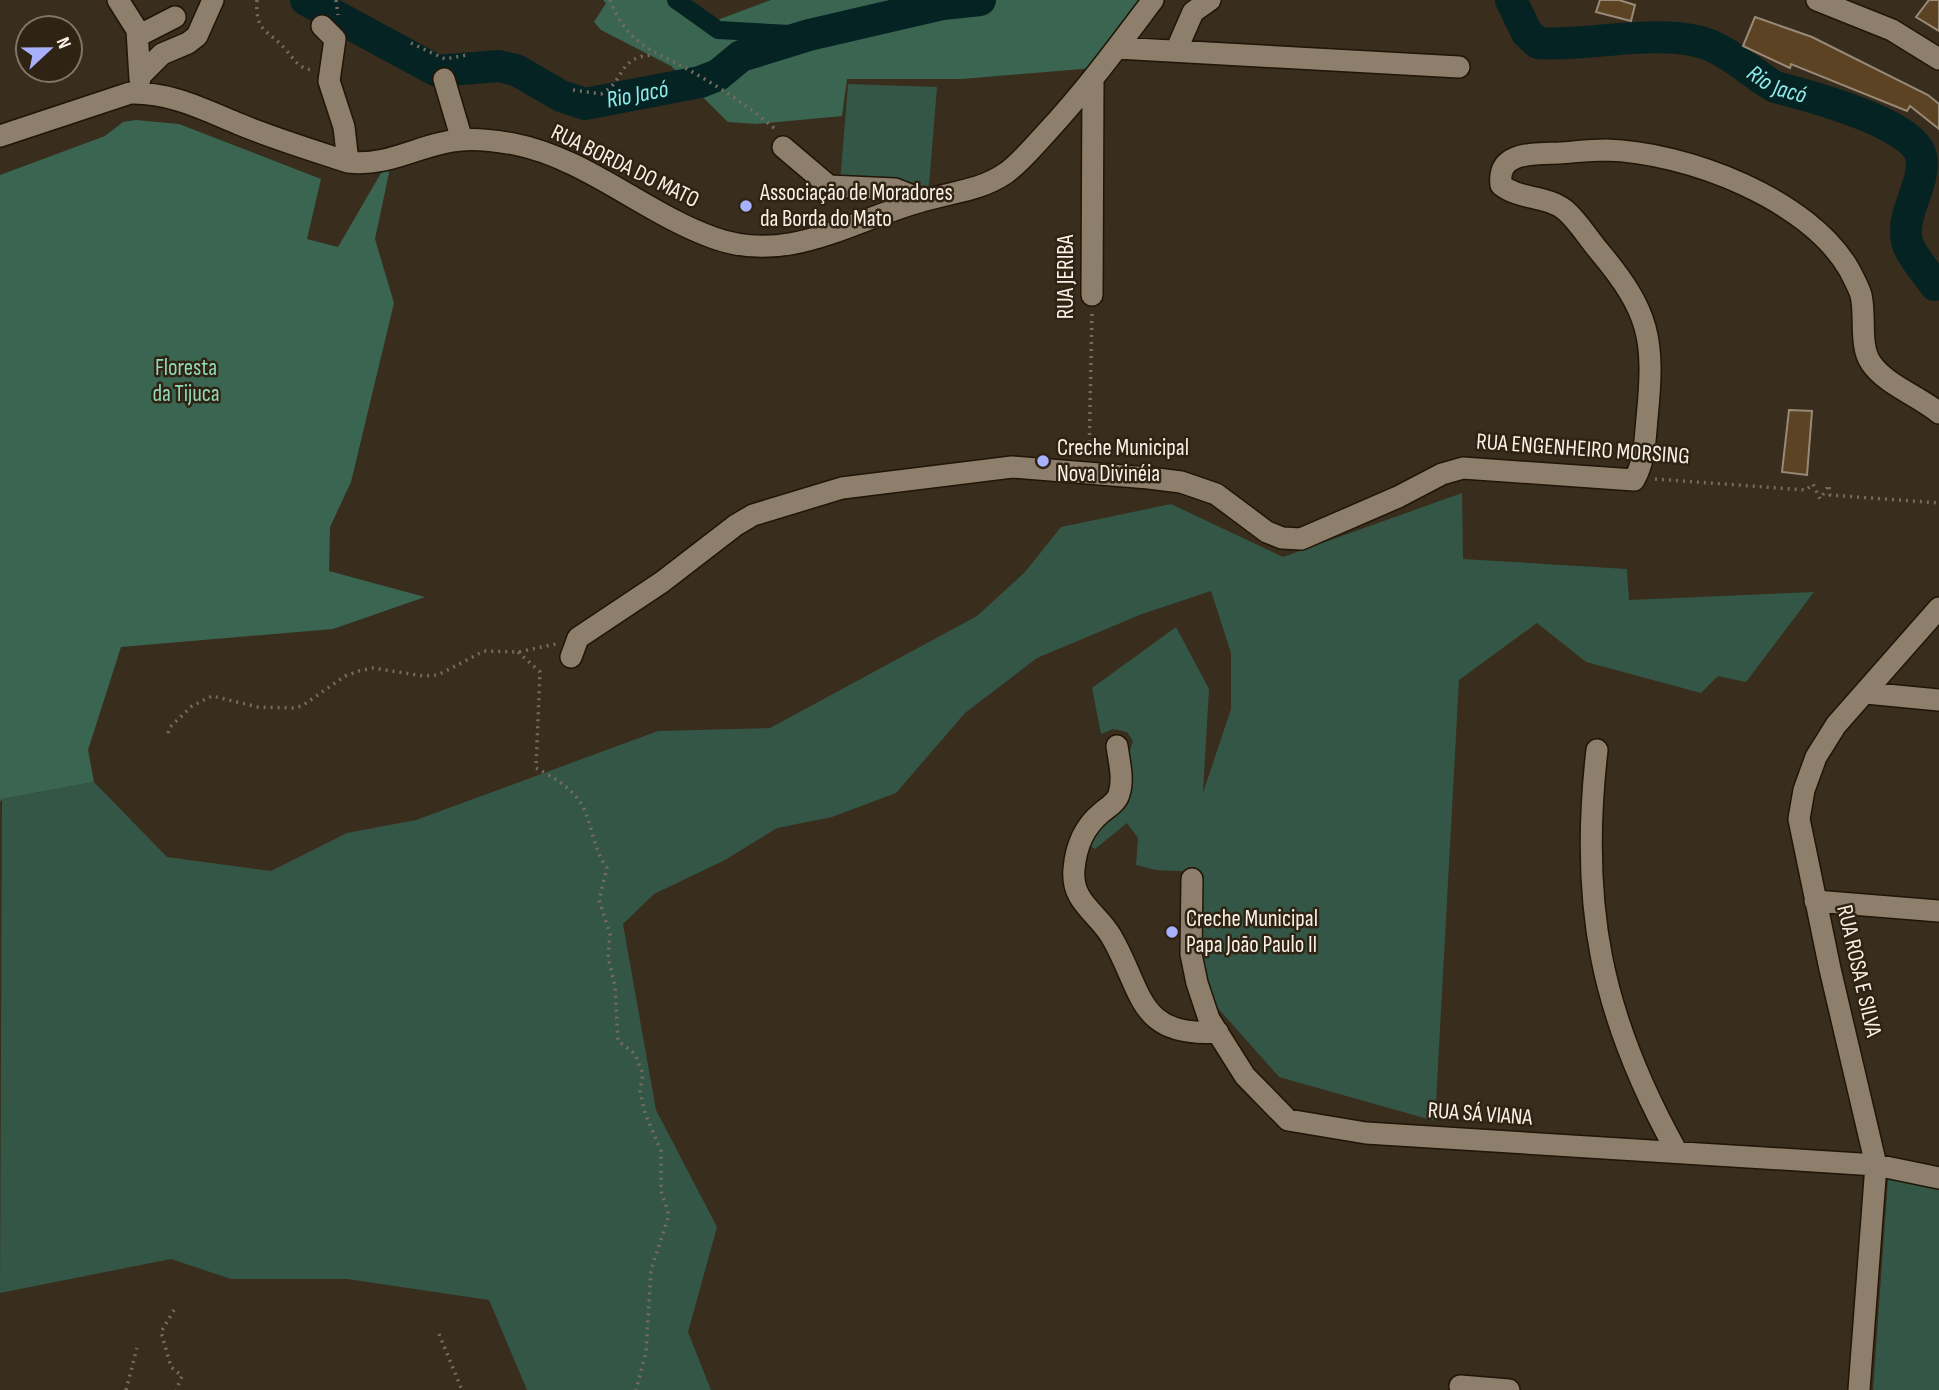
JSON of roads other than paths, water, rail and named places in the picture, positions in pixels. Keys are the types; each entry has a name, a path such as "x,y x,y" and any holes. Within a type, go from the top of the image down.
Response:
{"street":[{"path":"118,0 133,20 138,36 140,85"},
{"path":"140,85 162,54 188,43 197,36 213,0"},
{"name":"RUA BORDA DO MATO","path":"0,136 130,93 140,85 239,124 348,162 394,159 462,140 516,145 545,155 695,230 747,247 779,247 807,241 923,200 973,190 1007,172 1093,81 1153,0"},
{"path":"1176,51 1193,12 1210,0"},
{"path":"1817,0 1892,30 1939,59"},
{"path":"138,36 175,17"},
{"path":"322,26 335,39 331,90 344,127 348,162"},
{"path":"1117,48 1459,67"},
{"path":"444,79 462,140"},
{"name":"RUA JERIBA","path":"1092,295 1093,81"},
{"path":"783,147 829,186 840,189 895,189 923,200"},
{"name":"RUA ENGENHEIRO MORSING","path":"575,647 753,515 842,488 1012,467 1149,478 1197,486 1233,504 1268,532 1282,538 1300,538 1398,497 1441,474 1463,468 1634,480 1644,453 1652,373 1650,336 1632,293 1566,211 1550,201 1510,192 1501,185 1500,173 1506,161 1521,156 1608,150 1653,157 1719,176 1761,194 1795,214 1827,241 1849,269 1861,294 1869,361 1880,373 1939,413"},
{"name":"RUA ROSA E SILVA","path":"1859,1390 1876,1165 1815,901 1799,819 1804,790 1816,757 1836,725 1939,608"},
{"path":"1866,692 1939,700"},
{"path":"1117,746 1121,783 1119,796 1086,827 1075,858 1073,887 1089,913 1110,934 1141,1001 1158,1021 1177,1031 1218,1032"},
{"path":"1597,750 1591,809 1590,869 1595,929 1607,987 1639,1078 1677,1152"},
{"name":"RUA SÁ VIANA","path":"1192,879 1191,954 1209,1019 1245,1076 1265,1099 1288,1119 1308,1125 1366,1133 1876,1165 1939,1178"},
{"path":"1815,901 1939,911"},
{"path":"1460,1386 1509,1390"}],"waterway":[{"name":"Rio Jacó","path":"306,0 437,71 499,66 516,70 561,96 585,104 700,82 718,75 741,56 809,35 943,4 980,0"},
{"path":"676,0 718,30 809,35"},
{"name":"Rio Jacó","path":"1511,0 1527,33 1538,43 1649,37 1693,40 1721,50 1775,87 1857,112 1900,132 1914,144 1921,156 1922,167 1909,211 1906,234 1908,245 1935,285"}],"place":[{"name":"Associação de Moradores da Borda do Mato","path":"746,206"},
{"name":"Creche Municipal Nova Divinéia","path":"1043,461"},
{"name":"Creche Municipal Papa João Paulo II","path":"1172,932"}],"park label":[{"name":"Floresta da Tijuca","path":"186,381"}]}
